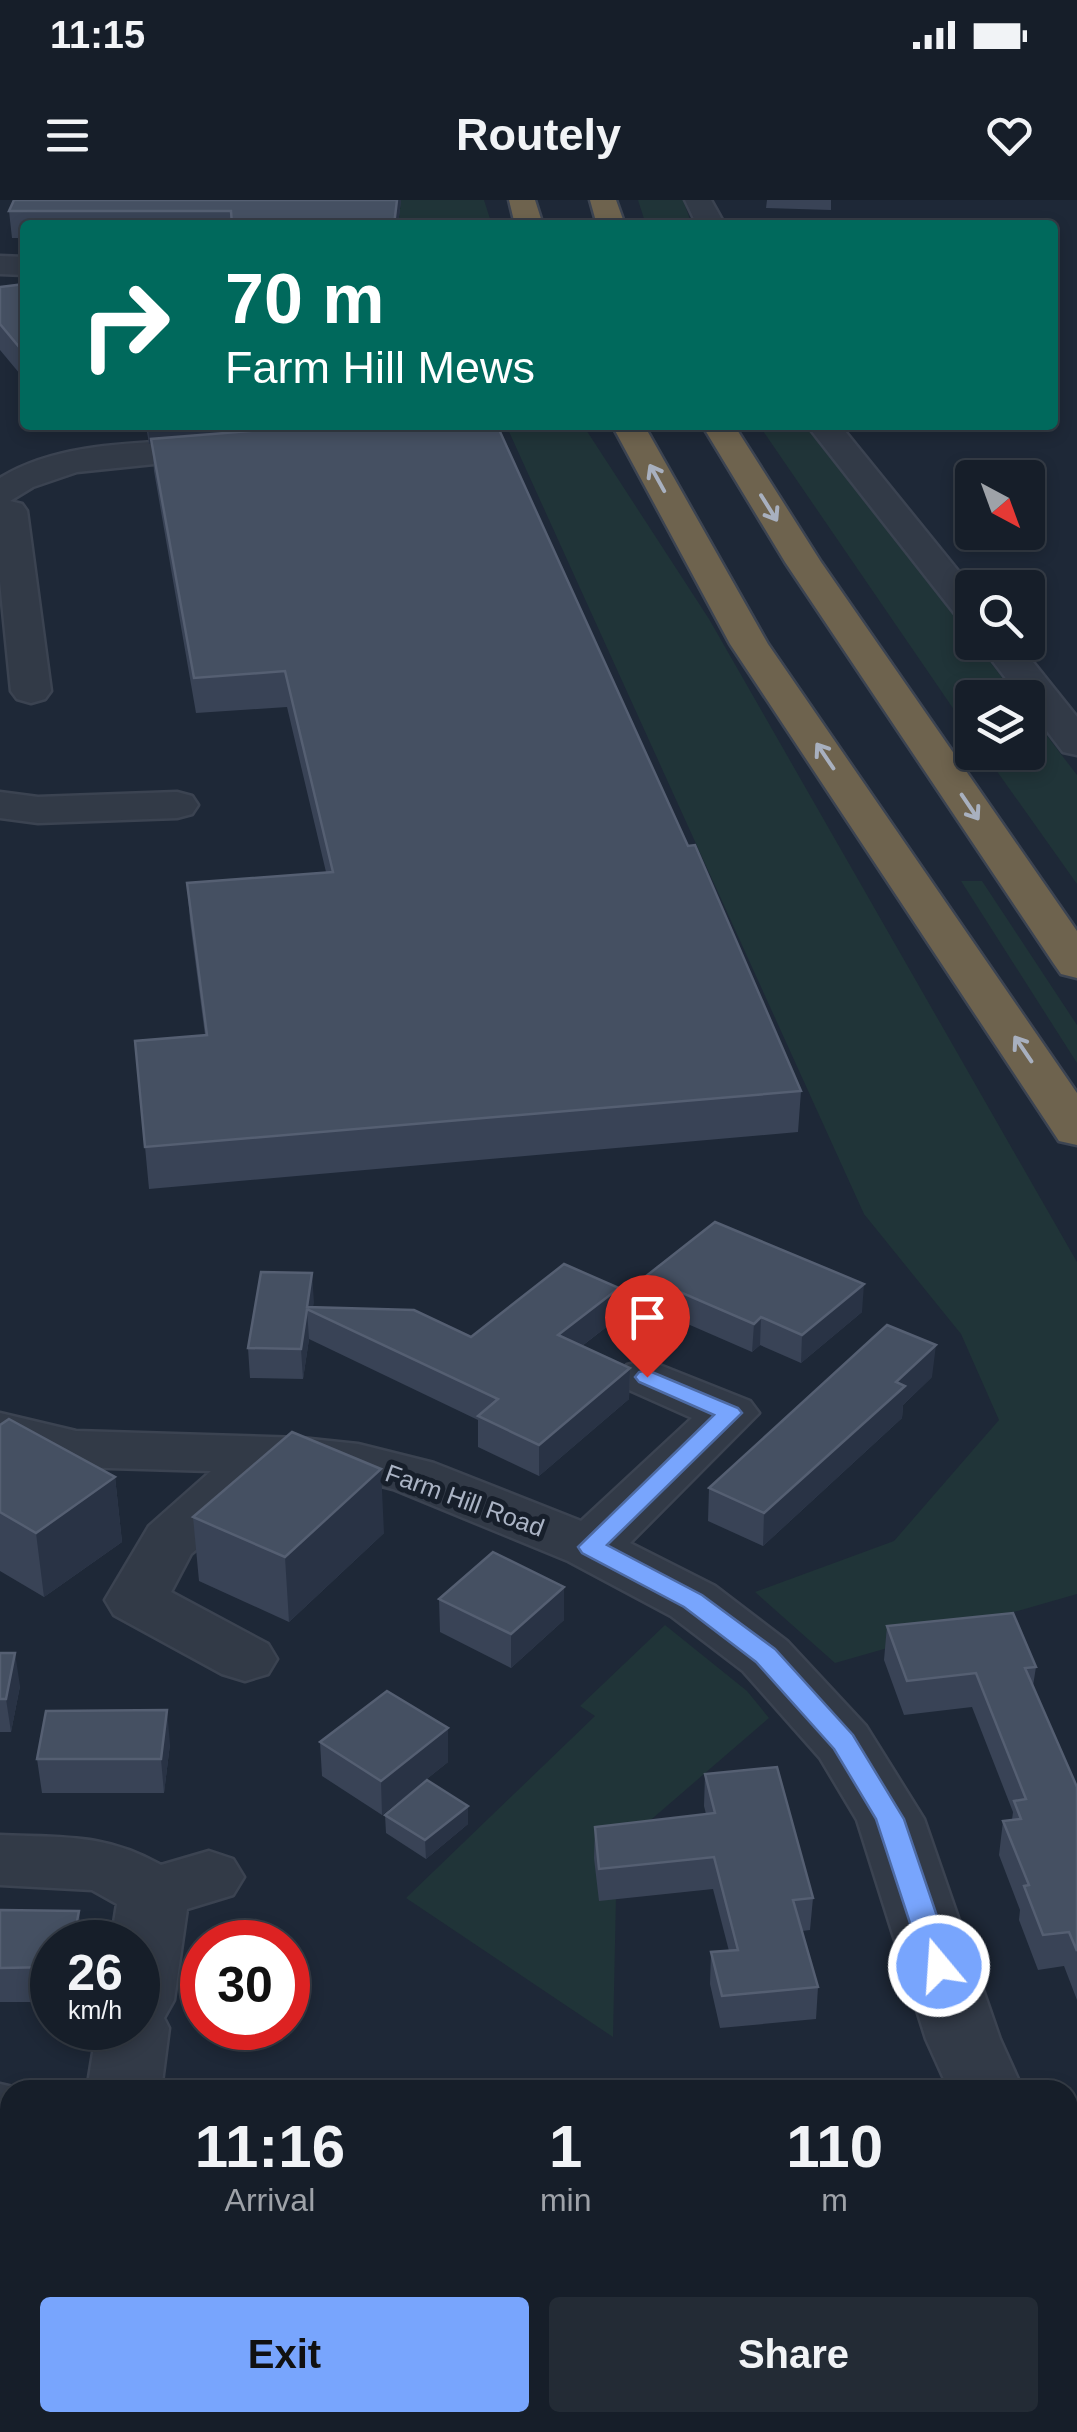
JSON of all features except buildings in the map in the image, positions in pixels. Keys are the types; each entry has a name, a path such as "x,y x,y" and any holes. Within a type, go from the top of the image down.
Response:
{"highway":[{"path":"631,430 750,644 1077,1130"},
{"path":"721,430 803,562 1077,964"}],"street":[{"path":"827,430 955,590"},
{"path":"0,493 29,472 62,465 266,444"},
{"path":"0,509 10,511 31,691"},
{"path":"1012,660 1077,743"},
{"path":"0,805 38,810 176,805"},
{"path":"590,1547 730,1413 647,1377"},
{"name":"Farm Hill Road","path":"0,1431 76,1449 358,1462 412,1476 590,1547 693,1601 766,1656 844,1742 890,1819 964,2039 982,2080"},
{"path":"245,1659 136,1600 158,1552 180,1528 210,1510 234,1486 248,1454"},
{"path":"0,1860 105,1865 181,1885 160,1941"},
{"path":"125,2080 130,2050"}],"green space":[{"path":"401,200 484,200 490,220 399,220"},
{"path":"638,200 683,200 690,220 644,220"},
{"path":"508,430 586,430 709,619 1077,1262 1077,1594 835,1663 755,1592 894,1541 999,1420 961,1334 864,1214"},
{"path":"762,430 812,430 955,616 955,660 989,660 1004,680 955,680 955,711"},
{"path":"1045,733 1077,775 1077,884 996,770 1045,770"},
{"path":"961,881 982,881 1077,1025 1077,1063"},
{"path":"665,1625 747,1691 769,1718 617,1849 613,2037 406,1898 595,1716 580,1706"}],"route":[{"path":"647,1377 730,1413 590,1547 693,1601 766,1656 844,1742 890,1819 939,1966"}]}
